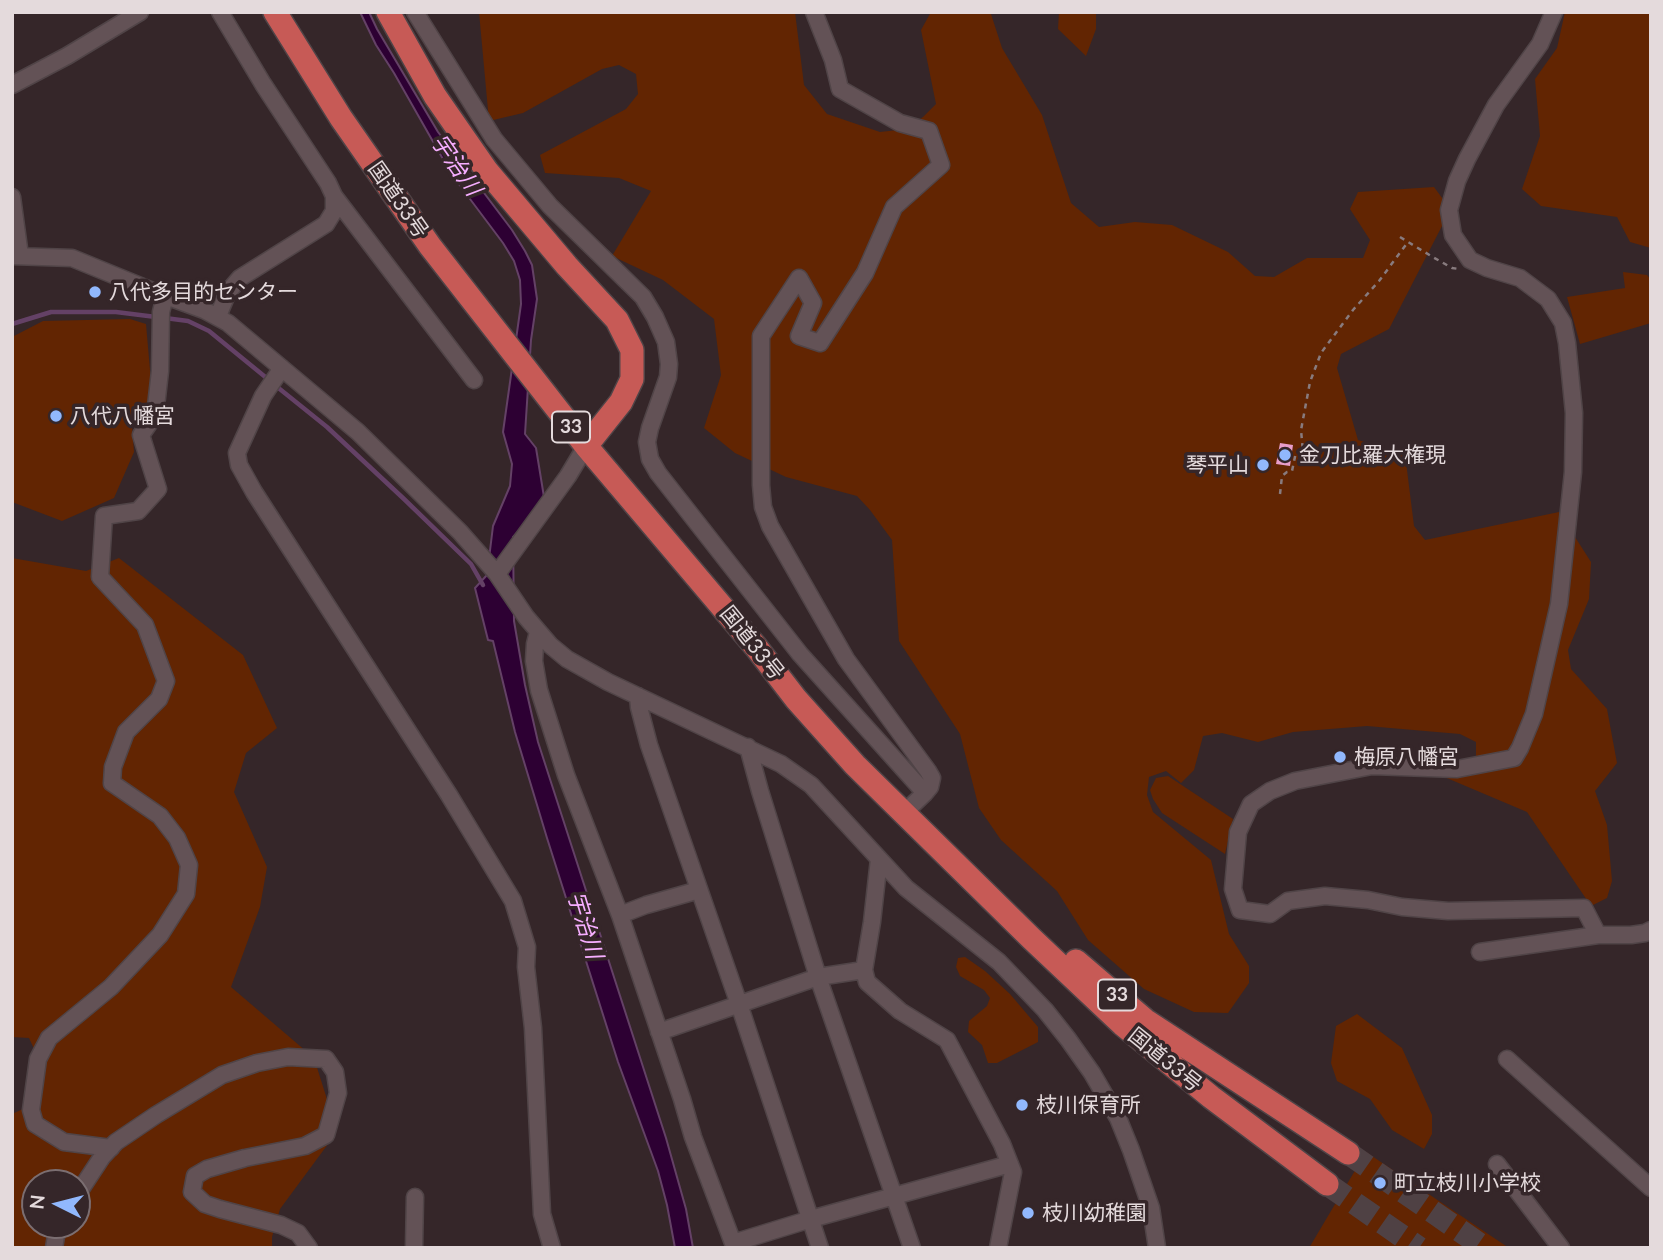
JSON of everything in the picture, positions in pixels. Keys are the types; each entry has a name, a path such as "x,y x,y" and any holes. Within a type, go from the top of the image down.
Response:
{"highway":[{"name":"国道33号","path":"275,12 341,118 430,246 586,446 756,647 796,699 855,765 1122,1024 1197,1103 1323,1190"},
{"path":"388,12 435,96 487,171 567,266 617,320 632,350 632,379 621,402 586,446"},
{"name":"33","path":"904,813 1145,1020 1348,1153"}],"street":[{"path":"12,85 140,12"},
{"path":"220,12 334,196 474,380"},
{"path":"415,12 494,139 550,206 643,297 655,317 666,342 669,364 668,377 650,428 648,442 650,460 658,473 800,654 925,793"},
{"path":"814,12 833,60 840,89 900,123 929,131 941,165 894,207 865,273 820,343 799,336 813,303 799,278 761,336 763,507 770,526 846,659 932,778 930,788 904,813"},
{"path":"1554,12 1540,44 1496,105 1457,181 1449,211 1453,235 1470,260 1520,278 1548,299 1563,323 1567,343 1574,413 1573,472 1559,604 1534,714 1514,758 1457,769 1372,766 1295,780 1270,791 1251,804 1238,832 1233,889 1240,910 1270,914 1288,901 1325,895 1448,911 1584,908 1598,935"},
{"path":"218,316 228,292 240,278 326,223 334,211 334,196"},
{"path":"12,197 16,256 72,258 157,314 218,316 358,432 460,532 497,573 550,645 583,668 748,747 781,764 811,785 906,888 999,962 1069,1039 1118,1118 1151,1208 1157,1248"},
{"path":"111,1148 64,1142 35,1124 31,1110 38,1059 49,1038 111,987 159,935 186,894 189,864 177,838 160,816 112,783 113,767 126,732 159,699 166,681 145,625 100,577 104,516 138,511 158,489 141,435 155,415 160,370 157,314"},
{"path":"282,368 267,389 237,453 239,465 449,795 513,901 527,947 526,967 533,1028 542,1214 552,1248"},
{"path":"497,573 568,476 586,446"},
{"path":"538,632 534,662 539,690 566,775 621,915 693,1137 733,1243 1010,1164"},
{"path":"638,696 649,745 820,1248"},
{"path":"748,747 818,977 912,1248"},
{"path":"879,859 864,970 867,982 900,1011 947,1040 1010,1164 1013,1172 998,1248"},
{"path":"621,915 699,890"},
{"path":"1480,952 1598,935 1645,933 1651,930"},
{"path":"659,1032 818,977 864,970"},
{"path":"91,1174 116,1142 222,1075 257,1063 288,1057 326,1059 335,1072 338,1093 326,1135 305,1146 206,1169 195,1176 192,1192 212,1207 281,1225 298,1233 309,1248"},
{"path":"1507,1059 1651,1188"},
{"path":"1497,1164 1561,1248"},
{"path":"414,1248 415,1197"}],"path":[{"path":"1400,237 1452,268 1468,272 1487,268"},
{"path":"1280,495 1282,477 1292,471 1296,452 1303,452 1301,430 1310,382 1321,353 1408,242"}],"shaded area":[{"path":"479,12 795,12 804,85 827,114 880,132 907,129 936,104 921,30 931,12 988,12 1002,48 1042,115 1071,203 1099,227 1135,222 1172,225 1228,252 1255,276 1274,277 1307,258 1363,258 1370,240 1350,209 1358,192 1434,187 1445,202 1443,224 1389,329 1341,354 1337,368 1358,440 1405,454 1414,526 1425,540 1559,512 1591,562 1589,599 1568,650 1571,669 1607,709 1617,763 1595,791 1607,825 1612,881 1607,898 1591,906 1527,812 1442,776 1476,760 1476,742 1460,734 1367,726 1293,732 1258,742 1222,733 1203,736 1194,770 1181,783 1166,771 1149,777 1147,795 1153,812 1211,860 1229,934 1249,966 1249,983 1228,1013 1194,1012 1144,989 1088,940 1057,891 1001,840 979,808 960,734 899,641 892,540 870,510 857,496 786,477 735,453 704,428 721,375 714,319 663,280 612,256 651,191 619,178 545,173 540,155 626,109 638,94 636,74 619,65 602,69 523,113 489,121"},
{"path":"1059,12 1096,12 1096,29 1086,56 1058,29"},
{"path":"1565,12 1651,12 1651,248 1630,242 1617,217 1541,206 1522,189 1540,136 1535,79 1557,48"},
{"path":"1623,272 1647,275 1651,280 1651,323 1580,344 1567,297 1625,288"},
{"path":"130,319 146,324 154,416 132,427 134,452 114,498 62,521 12,502 12,337 43,321"},
{"path":"12,558 86,571 119,558 243,655 277,728 246,753 234,792 267,867 260,907 231,987 314,1058 331,1112 331,1140 280,1209 272,1237 272,1248 12,1248 12,1114 25,1108 36,1053 29,1038 12,1037"},
{"path":"1168,776 1233,819 1225,854 1162,813 1150,790 1156,778"},
{"path":"965,957 1010,994 1038,1027 1038,1042 997,1063 988,1063 982,1045 968,1032 969,1021 987,1006 990,998 984,990 960,976 956,967 958,958"},
{"path":"1357,1014 1402,1048 1432,1115 1432,1134 1424,1149 1392,1130 1370,1099 1337,1081 1331,1063 1336,1026"},
{"name":"町立枝川小学校","path":"1366,1152 1509,1248 1309,1248"}],"water":[{"name":"宇治川","path":"360,12 369,12 438,132 512,230 532,265 537,299 531,340 525,434 536,448 544,497 530,519 513,537 514,621 538,742 666,1138 686,1209 693,1248 675,1248 658,1171 618,1062 547,838 515,732 493,641 488,640 475,588 487,575 493,526 510,486 512,464 503,432 521,304 520,280 514,261 452,175 376,45"}],"building":[{"name":"金刀比羅大権現","path":"1280,443 1293,445 1290,466 1276,464"}],"waterway":[{"path":"12,324 51,312 116,312 156,317"},
{"path":"165,318 188,321 209,331 269,380"},
{"path":"276,386 327,427 404,499 471,564 483,585"}],"tunnel":[{"path":"1348,1153 1485,1248"},
{"path":"1327,1184 1419,1248"}],"place":[{"name":"八代多目的センター","path":"95,292"},
{"name":"八代八幡宮","path":"56,416"},
{"name":"金刀比羅大権現","path":"1285,455"},
{"name":"琴平山","path":"1263,465"},
{"name":"梅原八幡宮","path":"1340,757"},
{"name":"枝川保育所","path":"1022,1105"},
{"name":"町立枝川小学校","path":"1380,1183"},
{"name":"枝川幼稚園","path":"1028,1213"}]}
